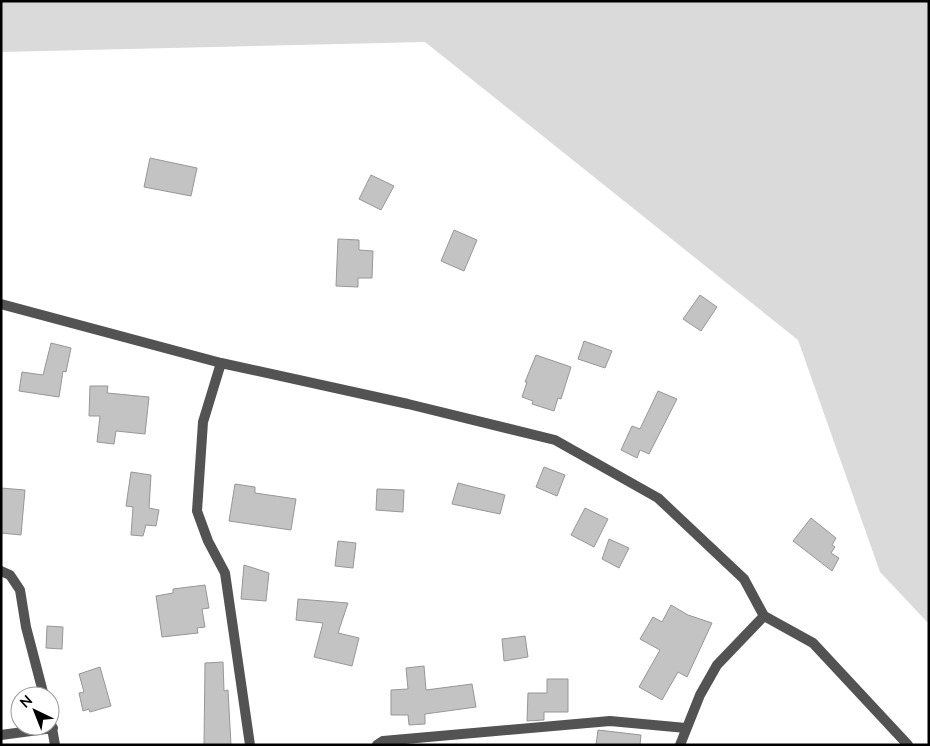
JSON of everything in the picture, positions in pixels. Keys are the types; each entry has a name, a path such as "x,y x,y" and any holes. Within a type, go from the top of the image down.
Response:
{"street":[{"path":"1,304 221,363 408,404 555,440 658,498 744,580 764,616 813,643 908,745"},
{"path":"221,363 203,422 197,511 208,541 225,573 250,745"},
{"path":"1,571 10,574 20,590 26,627 41,686"},
{"path":"680,745 700,695 717,665 764,616"},
{"path":"377,745 383,741 610,721 686,728"}],"shaded area":[{"path":"1,1 929,1 929,624 880,572 798,340 425,42 1,52"}],"building":[{"path":"150,158 197,168 191,196 144,187"},
{"path":"371,175 394,186 381,210 359,199"},
{"path":"454,230 477,240 464,271 441,261"},
{"path":"338,239 359,240 359,250 373,251 372,278 358,278 358,287 336,286"},
{"path":"700,295 717,307 701,331 683,319"},
{"path":"584,341 612,351 605,368 578,359"},
{"path":"51,343 71,348 66,372 63,371 59,397 19,391 22,372 43,375"},
{"path":"536,355 571,367 561,399 558,398 554,411 532,404 533,401 522,397 527,382 525,382"},
{"path":"90,386 108,386 107,393 149,397 145,434 116,431 114,444 97,442 100,416 89,416"},
{"path":"658,391 677,399 649,454 640,450 637,458 621,450 632,426 640,429"},
{"path":"544,467 565,475 557,496 536,487"},
{"path":"131,472 151,475 149,508 159,510 156,526 146,525 143,536 131,535 133,507 126,506"},
{"path":"458,483 505,495 500,514 452,504"},
{"path":"235,484 255,487 255,493 296,499 291,530 229,521"},
{"path":"1,488 25,490 21,535 1,533"},
{"path":"377,489 404,490 403,512 376,510"},
{"path":"585,508 608,519 594,547 571,535"},
{"path":"811,518 836,538 832,545 835,547 831,553 839,558 832,571 793,541"},
{"path":"609,539 629,548 619,568 602,559"},
{"path":"338,541 356,543 353,568 335,566"},
{"path":"244,565 269,573 266,601 241,599"},
{"path":"205,585 209,608 202,609 205,627 197,628 198,633 162,637 156,596 173,593 173,589"},
{"path":"298,599 348,603 338,633 359,638 352,666 314,657 323,623 296,620"},
{"path":"671,605 688,615 712,623 687,677 678,672 662,700 639,687 660,650 640,639 653,617 662,622"},
{"path":"47,626 63,627 62,649 46,648"},
{"path":"525,636 528,657 504,661 502,639"},
{"path":"223,662 224,691 228,690 231,745 204,745 205,663"},
{"path":"424,666 426,690 472,684 476,707 425,714 425,724 409,725 408,715 391,715 391,690 408,689 406,668"},
{"path":"100,667 111,706 90,712 89,709 83,711 79,693 84,692 79,674"},
{"path":"547,679 568,679 568,712 544,712 544,720 527,721 528,693 547,693"},
{"path":"598,730 641,735 640,745 596,745"}]}
